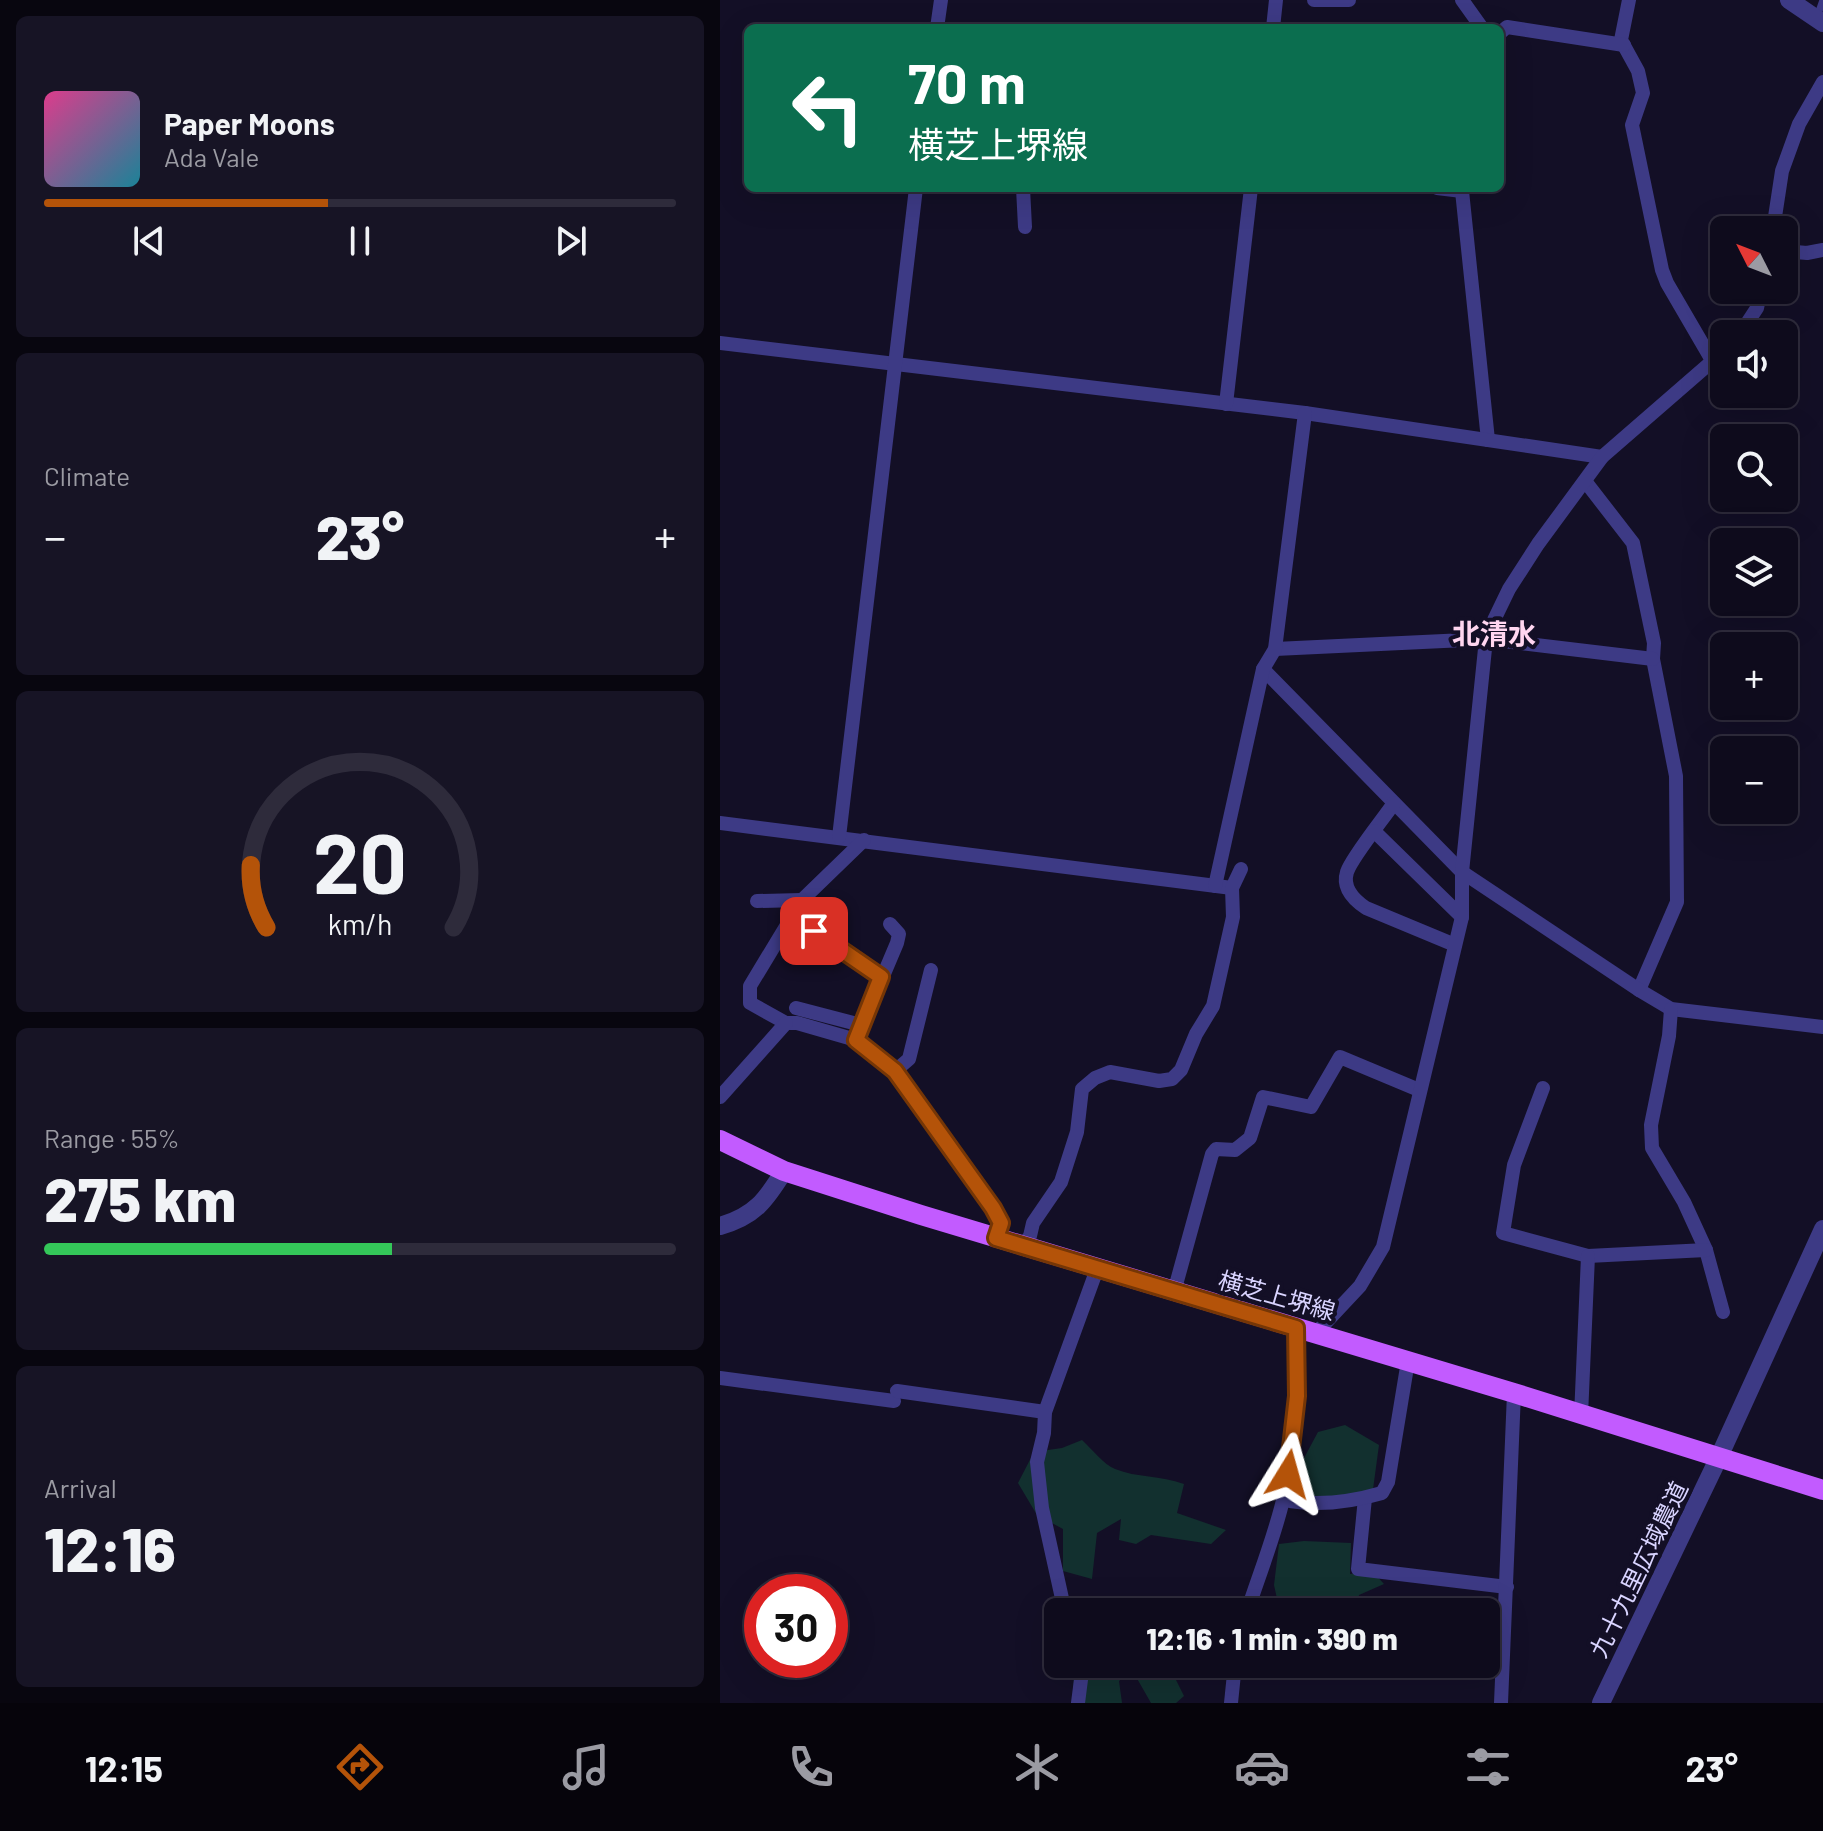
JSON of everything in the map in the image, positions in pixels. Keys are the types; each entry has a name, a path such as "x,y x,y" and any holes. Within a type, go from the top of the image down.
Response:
{"main road":[{"name":"横芝上堺線","path":"720,1140 784,1171 1823,1490"}],"street":[{"path":"938,24 941,0"},
{"path":"1273,24 1276,0"},
{"path":"1314,0 1349,0"},
{"path":"1462,0 1479,24"},
{"path":"1629,0 1621,40 1638,71 1643,93 1632,125 1662,270 1667,283 1710,343"},
{"path":"1789,0 1820,21"},
{"path":"1504,30 1507,27 1624,45"},
{"path":"1775,216 1782,171 1799,124 1823,82"},
{"path":"839,837 916,192"},
{"path":"1023,192 1025,227"},
{"path":"1226,404 1251,192"},
{"path":"1463,192 1488,440"},
{"path":"1798,252 1823,250"},
{"path":"720,343 1305,413 1602,457"},
{"path":"1316,1333 1360,1286 1383,1247 1462,917 1462,872 1486,639 1509,589 1602,457 1710,364"},
{"path":"1215,886 1263,669 1275,649 1305,413"},
{"path":"1585,481 1633,543 1654,643 1653,659 1676,776 1677,902 1639,990"},
{"path":"1275,649 1486,639 1653,659"},
{"path":"1263,669 1462,872 1639,990 1671,1009 1823,1027"},
{"path":"1394,803 1347,872 1347,888 1353,900 1366,908 1455,945"},
{"path":"720,823 1232,888"},
{"path":"1374,831 1462,917"},
{"path":"858,1032 786,1023 750,1003 748,995 750,986 802,900 864,840"},
{"path":"1022,1246 1030,1236 1033,1223 1061,1182 1077,1132 1082,1089 1095,1078 1110,1072 1159,1081 1172,1079 1181,1070 1196,1034 1213,1006 1233,917 1232,888 1241,869"},
{"path":"757,901 802,900"},
{"path":"791,916 881,977"},
{"path":"858,1032 897,943 899,934 890,924"},
{"path":"895,1071 909,1059 931,970"},
{"path":"796,1008 858,1032 895,1071 1000,1219 996,1238"},
{"path":"1671,1009 1651,1125 1652,1148 1684,1202 1706,1250 1723,1312"},
{"path":"720,1097 786,1023"},
{"path":"1174,1292 1212,1154 1216,1149 1235,1150 1242,1147 1250,1138 1263,1097 1311,1107 1340,1057 1419,1090"},
{"path":"1543,1088 1514,1165 1503,1233 1588,1256 1706,1250"},
{"path":"720,1226 745,1217 759,1207 784,1171"},
{"name":"九十九里広域農道","path":"1601,1703 1719,1457 1823,1229"},
{"path":"1581,1416 1588,1256"},
{"path":"1062,1598 1042,1508 1037,1462 1045,1412 1097,1269"},
{"path":"1252,1598 1284,1500 1293,1449 1296,1328"},
{"path":"1284,1500 1305,1504 1365,1498 1382,1493 1388,1482 1408,1361"},
{"path":"720,1378 1045,1412"},
{"path":"1501,1703 1514,1393"},
{"path":"1365,1498 1358,1569 1507,1587"},
{"path":"1078,1703 1081,1678"},
{"path":"1231,1703 1234,1678"}],"lane":[{"path":"1820,21 1823,0"}],"green space":[{"path":"1345,1425 1379,1445 1371,1504 1312,1498 1296,1473 1318,1432"},
{"path":"1082,1440 1115,1469 1184,1484 1177,1513 1226,1530 1211,1544 1151,1535 1136,1544 1119,1540 1121,1519 1097,1533 1092,1579 1063,1571 1063,1529 1037,1515 1018,1483 1034,1452 1062,1448"},
{"path":"1304,1541 1351,1543 1350,1574 1373,1572 1384,1584 1358,1598 1277,1598 1274,1585 1279,1544"},
{"path":"1074,1678 1122,1678 1119,1681 1122,1703 1072,1703"},
{"path":"1137,1678 1175,1678 1184,1696 1176,1703 1151,1703"}],"district":[{"name":"北清水","path":"1494,633"}],"route":[{"path":"814,931 881,977 856,1040 895,1071 993,1208 1001,1223 996,1238 1296,1328 1297,1396 1288,1474"}]}
